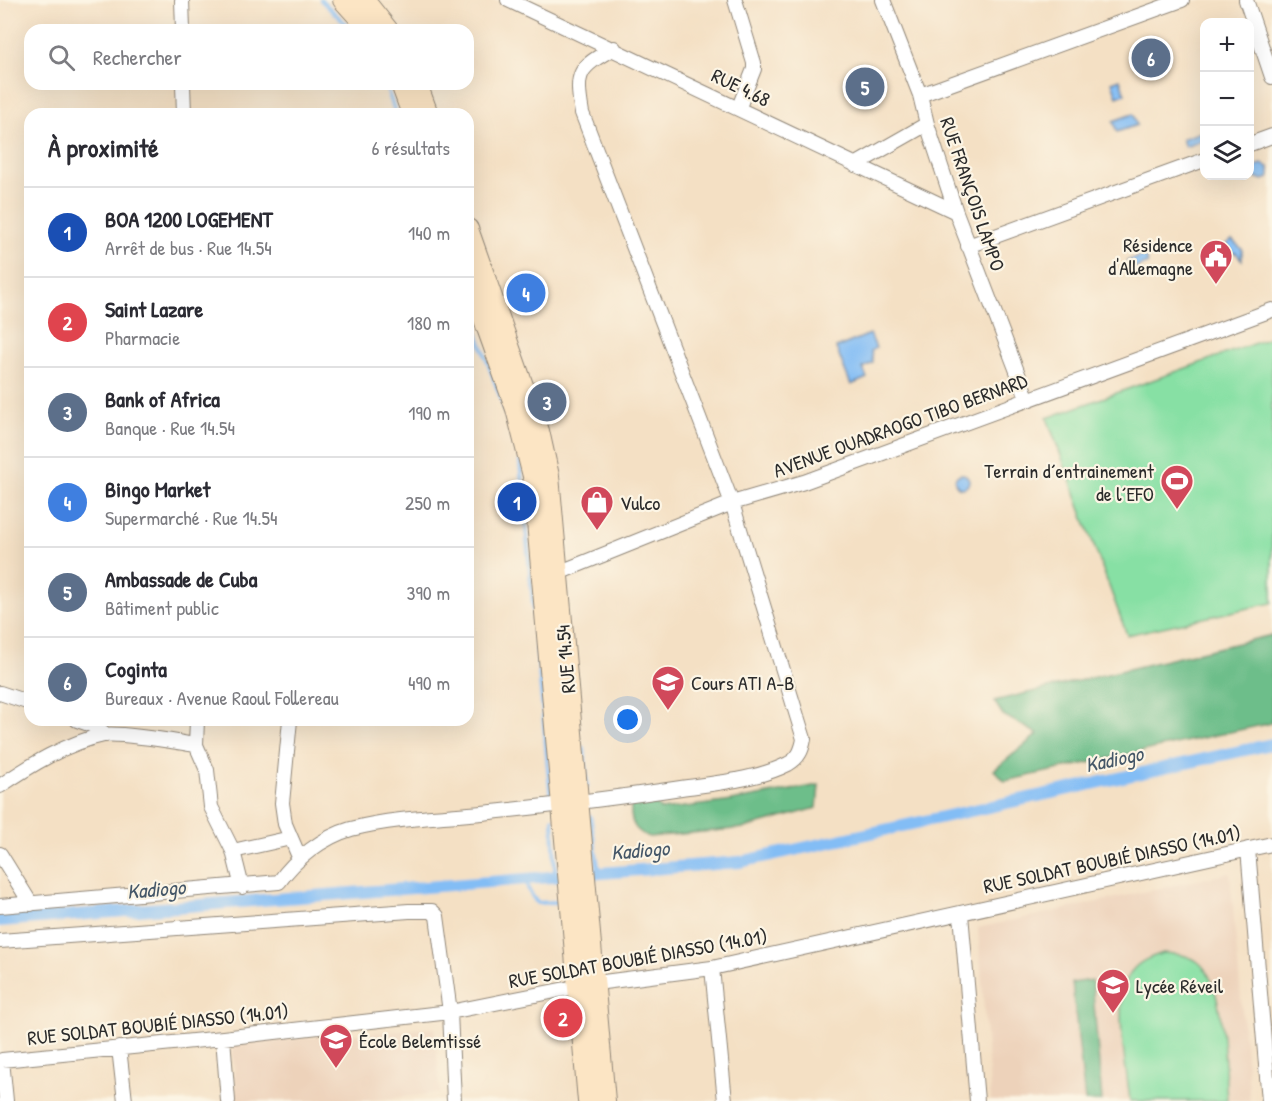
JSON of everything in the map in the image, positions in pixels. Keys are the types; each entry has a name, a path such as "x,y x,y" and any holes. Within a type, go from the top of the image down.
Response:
{"main road":[{"path":"343,0 365,24"},
{"path":"364,0 383,24"},
{"path":"403,90 410,108"},
{"path":"419,90 426,108"},
{"name":"RUE 14.54","path":"474,246 543,447 550,574 587,986 605,1101"},
{"name":"RUE 14.54","path":"474,292 516,409 531,465 550,574"},
{"path":"587,986 588,1101"}],"street":[{"path":"182,0 183,24"},
{"name":"RUE 4.68","path":"508,0 739,107 956,212"},
{"path":"735,0 754,63 739,107"},
{"name":"RUE FRANÇOIS LAMPO","path":"883,0 920,95 927,124 968,246 1028,400"},
{"path":"920,95 1182,0"},
{"path":"1246,0 1272,77"},
{"path":"0,906 242,887 279,882 300,859 322,842 350,830 399,820 570,805 731,780 771,771 790,763 801,753 804,739 732,503 582,113 579,93 581,72 587,63 614,48"},
{"path":"183,90 184,108"},
{"path":"855,165 927,124"},
{"path":"1254,143 1272,136"},
{"path":"968,246 1200,161"},
{"name":"AVENUE OUADRAOGO TIBO BERNARD","path":"550,574 732,503 804,482 1272,310"},
{"path":"0,693 24,701"},
{"path":"94,726 106,735"},
{"path":"197,726 196,745 207,770 214,815 233,851 242,887"},
{"path":"289,726 282,802 285,824 300,859"},
{"path":"0,786 32,764 70,747 106,735 196,745"},
{"path":"233,851 291,838"},
{"name":"RUE SOLDAT BOUBIÉ DIASSO (14.01)","path":"6,1101 2,1060 450,1012 587,986 712,968 961,914 1073,886 1272,844"},
{"path":"1248,849 1269,1101"},
{"path":"0,854 31,904"},
{"path":"0,941 426,910 437,916 450,1012 454,1101"},
{"path":"961,914 977,1101"},
{"path":"712,968 724,1101"},
{"path":"223,1038 228,1101"},
{"path":"120,1048 125,1101"}],"shaded area":[{"name":"Lycée Réveil","path":"1230,873 1250,1101 991,1101 978,928"},
{"name":"École Belemtissé","path":"435,1028 440,1093 365,1101 237,1101 232,1044"}],"green space":[{"name":"Terrain d´entrainement de l´EFO","path":"1272,337 1272,603 1127,635 1047,418"},
{"path":"1272,635 1272,723 1005,781 994,770 1038,734 1003,715 994,701"},
{"path":"819,785 817,808 745,828 649,837 636,829 631,817 631,806 639,800 655,802 661,810 725,802"},
{"path":"1163,953 1194,959 1207,973 1214,988 1222,1027 1227,1101 1130,1101 1121,1015 1125,983 1138,965"},
{"path":"1092,980 1102,1101 1085,1101 1072,983"}],"water":[{"path":"1120,79 1125,94 1117,97 1112,82"},
{"path":"1133,114 1137,125 1117,132 1113,121"},
{"path":"1200,132 1200,141 1185,147 1182,139"},
{"path":"1262,164 1269,167 1269,178 1263,180 1254,177 1254,167"},
{"path":"1232,240 1242,249 1242,260 1236,253 1227,252 1226,244"},
{"path":"1145,255 1148,263 1130,270 1127,261"},
{"path":"870,334 876,348 871,351 873,363 863,368 867,378 851,385 836,348"},
{"path":"962,474 967,476 969,481 967,486 962,488 957,486 955,481 957,476"}],"waterway":[{"path":"321,0 346,24"},
{"path":"387,90 394,108"},
{"path":"474,325 509,420"},
{"path":"520,462 551,800"},
{"name":"Kadiogo","path":"0,921 740,862 1272,744"},
{"path":"584,748 587,787"},
{"path":"590,816 598,866 603,871"},
{"path":"552,875 555,870 553,819"},
{"path":"525,877 529,891 537,903 557,902"}],"place":[{"name":"Coginta","path":"1151,58"},
{"name":"Ambassade de Cuba","path":"865,87"},
{"name":"Résidence d'Allemagne","path":"1216,285"},
{"name":"Bingo Market","path":"526,293"},
{"name":"Bank of Africa","path":"547,402"},
{"name":"BOA 1200 LOGEMENT","path":"517,502"},
{"name":"Terrain d´entrainement de l´EFO","path":"1177,510"},
{"name":"Vulco","path":"597,531"},
{"name":"Cours ATI A-B","path":"668,711"},
{"name":"Lycée Réveil","path":"1113,1014"},
{"name":"Saint Lazare","path":"563,1018"},
{"name":"École Belemtissé","path":"336,1069"}]}
